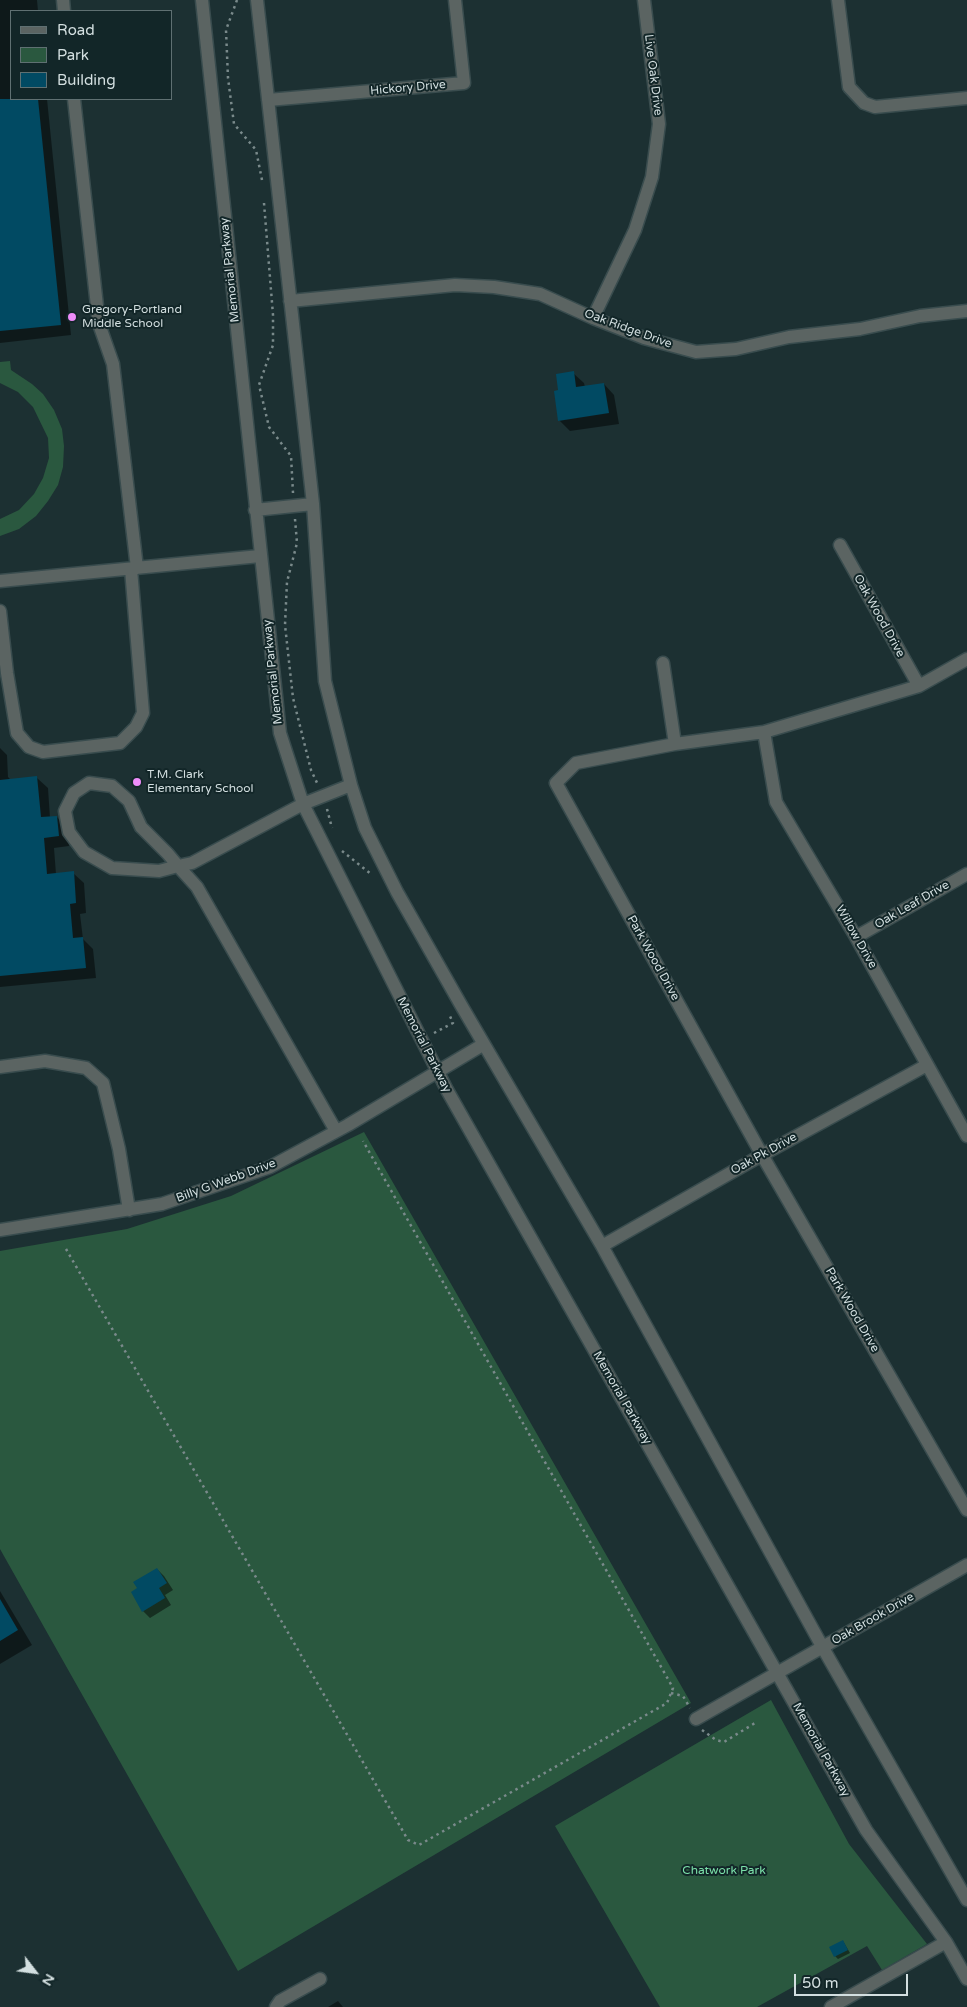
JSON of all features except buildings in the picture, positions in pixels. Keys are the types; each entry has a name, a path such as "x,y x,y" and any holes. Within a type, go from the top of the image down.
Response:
{"street":[{"name":"Memorial Parkway","path":"202,0 280,733 303,804 437,1072 866,1830 946,1942 967,1979"},
{"path":"257,0 313,504 325,681 351,785 365,828 397,892 602,1246 823,1648 967,1900"},
{"name":"Hickory Drive","path":"268,100 464,83 455,0"},
{"name":"Live Oak Drive","path":"593,318 636,230 652,177 659,124 644,0"},
{"path":"838,0 849,87 864,103 876,107 967,98"},
{"path":"0,611 7,673 17,733 29,747 43,752 120,743 136,727 143,713 134,568 112,364 98,324 74,100"},
{"name":"Oak Ridge Drive","path":"290,301 455,285 494,287 540,294 644,338 696,352 736,349 789,337 860,329 920,316 967,311"},
{"path":"255,510 313,504"},
{"name":"Oak Wood Drive","path":"840,545 918,686"},
{"path":"0,581 260,556"},
{"name":"Park Wood Drive","path":"967,659 918,686 764,732 675,744 576,763 556,783 762,1155 967,1510"},
{"path":"663,663 675,744"},
{"name":"Willow Drive","path":"764,732 776,802 856,937 967,1136"},
{"path":"336,1131 197,888 178,866 141,827 130,801 112,786 89,783 74,793 65,811 69,832 84,852 112,868 159,871 178,866 192,863 303,804 351,785"},
{"name":"Oak Leaf Drive","path":"856,937 967,874"},
{"name":"Billy G Webb Drive","path":"0,1230 162,1204 270,1167 336,1131 484,1044"},
{"path":"0,1067 45,1061 86,1068 103,1083 119,1149 129,1210"},
{"name":"Oak Pk Drive","path":"602,1246 762,1155 927,1065"},
{"name":"Oak Brook Drive","path":"696,1719 967,1565"},
{"path":"831,2007 946,1942"},
{"path":"276,2007 280,2001 320,1979"}],"path":[{"path":"66,1249 408,1840 420,1845 667,1703 673,1688 362,1141"}],"green space":[{"path":"10,361 11,370 43,394 54,410 62,429 64,446 63,467 58,485 36,516 19,529 0,536 0,519 19,510 34,494 43,478 49,458 48,438 33,407 18,392 0,383 0,362"},
{"path":"364,1132 691,1703 238,1971 0,1549 0,1251 127,1229 231,1196"},
{"name":"Chatwork Park","path":"771,1700 849,1844 927,1944 882,1970 867,1946 757,2007 660,2007 555,1826"}],"place":[{"name":"Gregory-Portland Middle School","path":"72,317"},
{"name":"T.M. Clark Elementary School","path":"137,782"}]}
